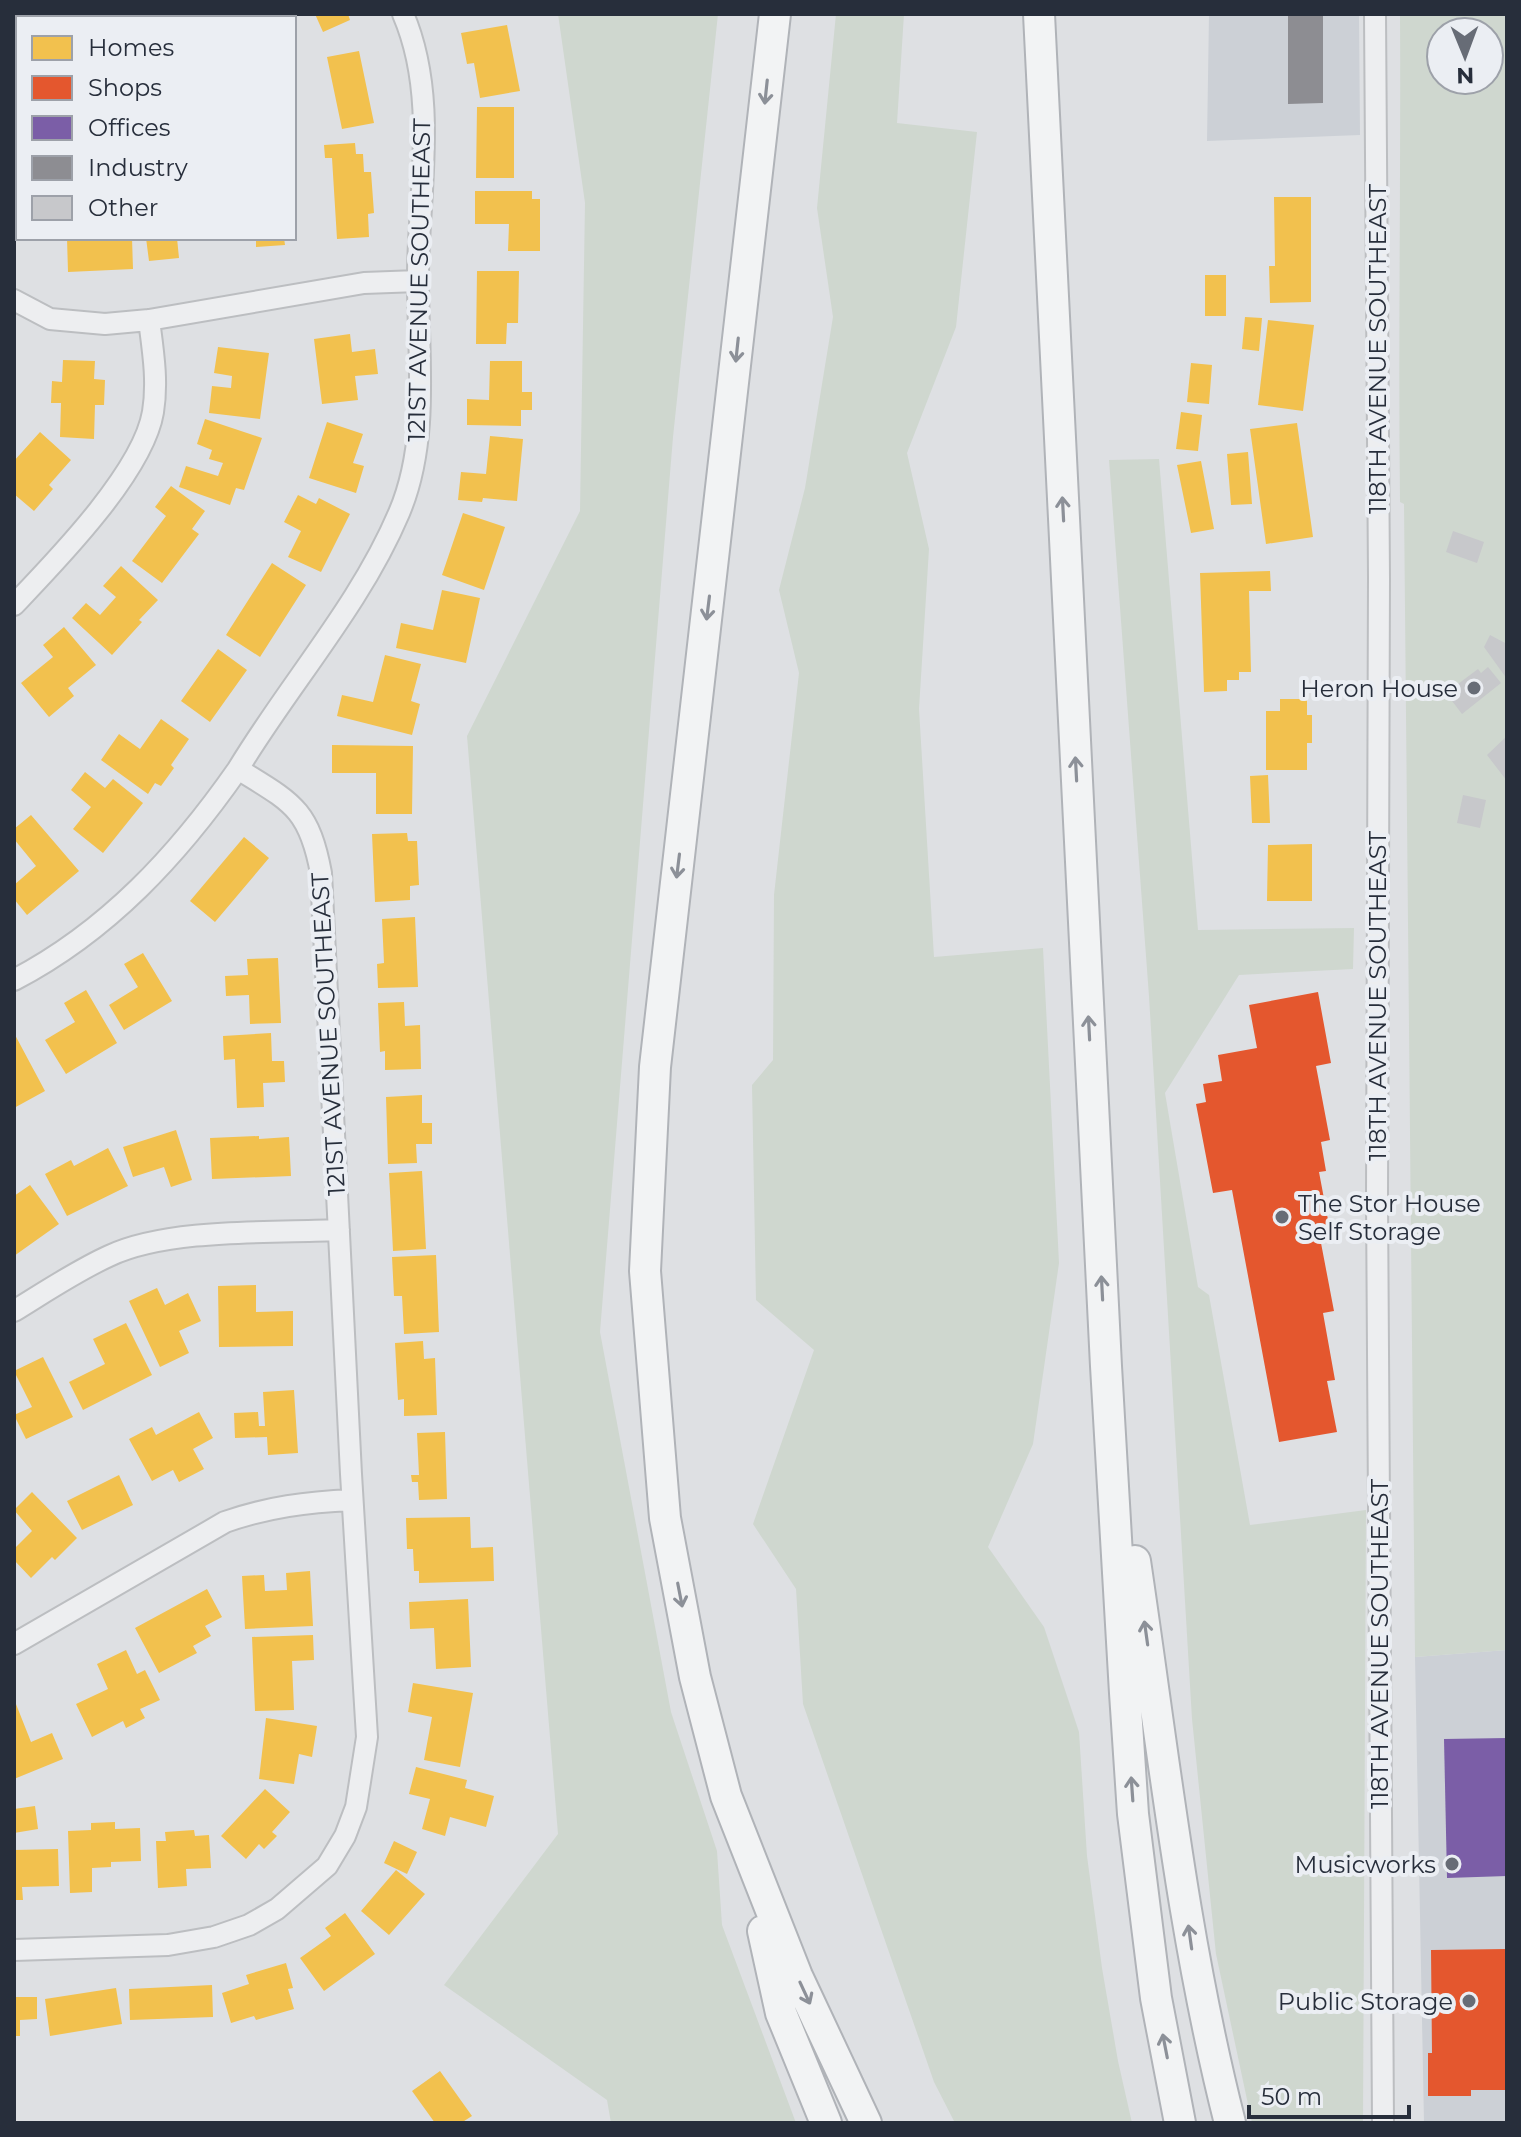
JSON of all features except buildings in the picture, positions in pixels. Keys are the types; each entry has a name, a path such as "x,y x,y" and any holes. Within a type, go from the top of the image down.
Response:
{"highway":[{"path":"775,14 655,1067 645,1271 665,1518 695,1677 726,1796 742,1843 797,1976 866,2123"},
{"path":"1039,14 1106,1366 1133,1814 1156,1998 1180,2123"},
{"path":"1106,1366 1193,1955 1211,2050 1230,2123"},
{"path":"742,1843 781,2013 826,2123"}],"street":[{"name":"121ST AVENUE SOUTHEAST","path":"14,1950 168,1945 214,1937 249,1925 277,1909 327,1866 345,1836 356,1807 367,1737 321,873 308,825 291,804 238,769 354,596 380,552 407,493 417,436 420,373 418,281 423,109 419,71 403,14"},
{"name":"118TH AVENUE SOUTHEAST","path":"1375,14 1379,562 1377,1213 1383,2123"},
{"path":"14,300 50,319 105,324 149,320 364,283 418,281"},
{"path":"14,605 67,549 119,481 139,447 152,415 156,377 149,320"},
{"path":"14,980 83,938 121,907 151,877 238,769"},
{"path":"14,1311 110,1255 146,1244 181,1237 339,1230"},
{"path":"14,1644 225,1522 262,1509 296,1503 352,1500"}],"shaded area":[{"path":"558,14 718,14 673,437 600,1332 671,1712 717,1851 722,1925 796,2123 611,2123 607,2100 444,1985 558,1834 467,736 580,511 585,203"},
{"path":"836,14 904,14 897,123 977,132 956,327 907,453 929,549 919,709 934,957 1043,948 1059,1263 1033,1444 988,1547 1044,1627 1079,1732 1087,1856 1102,1968 1132,2123 955,2123 934,2082 803,1704 796,1589 753,1524 814,1350 756,1300 752,1085 773,1060 774,895 799,673 779,590 805,488 833,317 817,208"},
{"path":"1209,14 1359,14 1360,135 1207,141"},
{"path":"1400,14 1507,14 1507,1650 1415,1657 1404,504 1400,502"},
{"path":"1159,459 1198,930 1354,928 1353,969 1239,975 1165,1093 1198,1287 1209,1295 1250,1525 1366,1510 1363,2123 1252,2123 1216,1954 1192,1719 1149,996 1109,460"},
{"path":"1507,1650 1507,2123 1424,2123 1415,1657"}],"place":[{"name":"Heron House","path":"1474,688"},
{"name":"The Stor House Self Storage","path":"1282,1217"},
{"name":"Musicworks","path":"1452,1864"},
{"name":"Public Storage","path":"1469,2001"}]}
